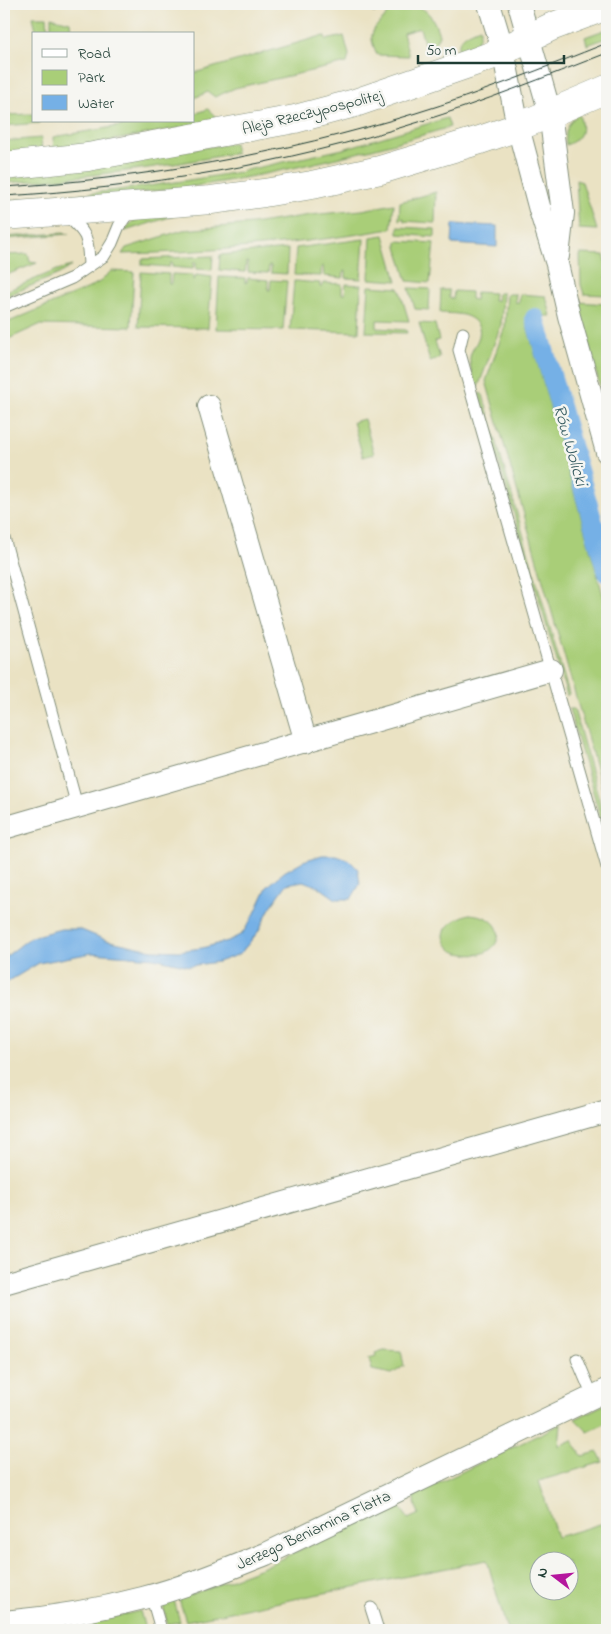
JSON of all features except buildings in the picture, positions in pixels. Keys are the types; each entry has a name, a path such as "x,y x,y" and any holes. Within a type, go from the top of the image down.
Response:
{"street":[{"path":"490,4 503,50 518,127 607,452"},
{"path":"519,4 550,114 563,213 556,264"},
{"name":"Aleja Rzeczypospolitej","path":"4,166 96,156 295,119 388,92 463,66 503,50 551,27 607,6"},
{"path":"4,216 238,197 321,183 380,170 480,140 518,127 607,89"},
{"path":"209,406 306,742"},
{"path":"4,828 551,670"},
{"path":"4,1283 607,1111"},
{"name":"Jerzego Beniamina Flatta","path":"4,1622 30,1620 87,1610 151,1595 220,1572 266,1554 600,1393"}],"lane":[{"path":"4,307 66,281 104,256 109,250 118,226 134,206"},
{"path":"62,211 81,228 87,238 89,266"},
{"path":"463,333 459,350 607,868"},
{"path":"4,538 77,806"},
{"path":"577,1359 600,1393"},
{"path":"151,1595 160,1626"},
{"path":"371,1608 378,1630"}],"green space":[{"path":"388,4 407,4 421,8 431,17 439,35 432,49 426,50 420,28 403,33 409,56 377,55 372,35 373,31 387,14"},
{"path":"33,17 47,17 48,32 37,32"},
{"path":"51,17 70,22 71,32 51,32"},
{"path":"480,28 477,42 459,55 458,49 463,37"},
{"path":"607,29 607,38 587,45 585,37"},
{"path":"325,36 326,40 344,36 349,55 347,63 235,88 215,97 208,92 195,98 195,73"},
{"path":"208,109 216,117 196,125 54,151 53,137 144,122 195,122 195,114"},
{"path":"32,114 32,122 39,123 4,126 4,115"},
{"path":"579,114 581,133 576,140 566,145 568,127"},
{"path":"447,118 450,127 356,153 260,175 148,192 4,203 4,201 93,193 240,173 343,149"},
{"path":"41,138 42,152 4,156 4,141"},
{"path":"234,143 236,153 149,168 4,183 4,178"},
{"path":"576,180 582,182 597,230 579,229"},
{"path":"436,192 435,223 404,221 404,218 399,220 400,202"},
{"path":"394,204 391,229 257,246 122,254 126,248 183,230 252,224"},
{"path":"152,216 173,216 125,231 133,221 139,219"},
{"path":"398,227 435,229 435,237 398,234"},
{"path":"69,234 4,239 4,237"},
{"path":"384,235 397,281 369,279 371,237"},
{"path":"364,239 361,279 346,278 346,271 344,271 343,278 324,276 323,266 321,267 321,276 294,275 296,248"},
{"path":"397,241 434,243 430,283 407,281"},
{"path":"288,249 287,274 271,273 271,266 269,266 268,273 248,272 248,262 246,262 245,272 219,270 220,255"},
{"path":"28,254 30,262 37,263 4,276 4,255"},
{"path":"580,254 604,255 607,266 607,295 584,294 581,285"},
{"path":"213,256 212,270 196,269 196,262 194,262 193,269 172,267 172,263 170,263 169,267 142,265 142,259"},
{"path":"72,266 59,274 4,297 4,292 57,270"},
{"path":"111,271 134,272 131,327 39,325 4,341 4,324 89,288 101,281"},
{"path":"141,272 169,274 169,284 171,284 172,274 193,275 193,280 196,275 212,277 208,328 138,327"},
{"path":"219,277 245,278 245,283 248,278 268,280 268,290 270,290 271,280 287,281 283,330 216,329"},
{"path":"294,281 320,283 320,287 322,287 323,283 342,284 342,294 345,294 346,284 361,285 359,332 290,330"},
{"path":"369,286 399,288 409,321 377,320 377,328 406,330 407,333 366,332"},
{"path":"409,288 430,289 429,310 415,309"},
{"path":"441,290 449,290 449,298 453,299 454,291 471,292 471,299 475,300 476,292 494,293 493,301 497,301 498,293 503,293 501,325 479,385 476,386 470,357 479,336 479,327 476,322 467,316 440,313"},
{"path":"507,294 516,294 515,302 519,302 520,294 546,296 551,316 541,316 526,322 607,609 607,806 486,381 505,326"},
{"path":"578,302 607,304 607,411 578,308"},
{"path":"419,323 435,324 439,340 435,341 440,358 430,362"},
{"path":"481,393 569,694 567,696 479,394"},
{"path":"364,419 374,454 363,457 353,422"},
{"path":"569,709 574,709 607,828 607,840"},
{"path":"469,914 484,917 493,922 498,930 498,938 495,945 488,951 478,954 459,953 446,943 444,937 448,927 457,919"},
{"path":"384,1350 401,1351 404,1366 392,1374 372,1370 369,1358 376,1356 375,1353"},
{"path":"607,1403 607,1423 588,1432 575,1419"},
{"path":"561,1424 559,1446 572,1440 582,1456 598,1452 603,1462 539,1481 557,1537 607,1522 607,1630 507,1630 487,1560 186,1621 179,1599 264,1567 398,1503 408,1519 419,1514 414,1495"},
{"path":"174,1600 180,1622 167,1624 163,1604"},
{"path":"140,1611 145,1629 53,1630"}],"water":[{"path":"453,224 497,226 497,247 452,244"},
{"path":"322,855 336,855 349,860 358,869 360,884 351,899 336,899 319,887 303,881 287,884 270,908 258,932 240,954 218,962 189,966 154,958 92,953 39,963 4,984 4,958 31,937 61,929 79,929 106,940 152,950 179,951 202,948 228,941 242,934 254,915 267,887 284,872 303,861"}],"waterway":[{"name":"Rów Wolicki","path":"535,318 607,572"}],"tram line":[{"path":"4,187 108,178 160,171 315,141 366,128 440,105 512,80 607,43"},
{"path":"4,196 109,187 162,180 266,162 317,150 368,137 443,114 607,53"}]}
